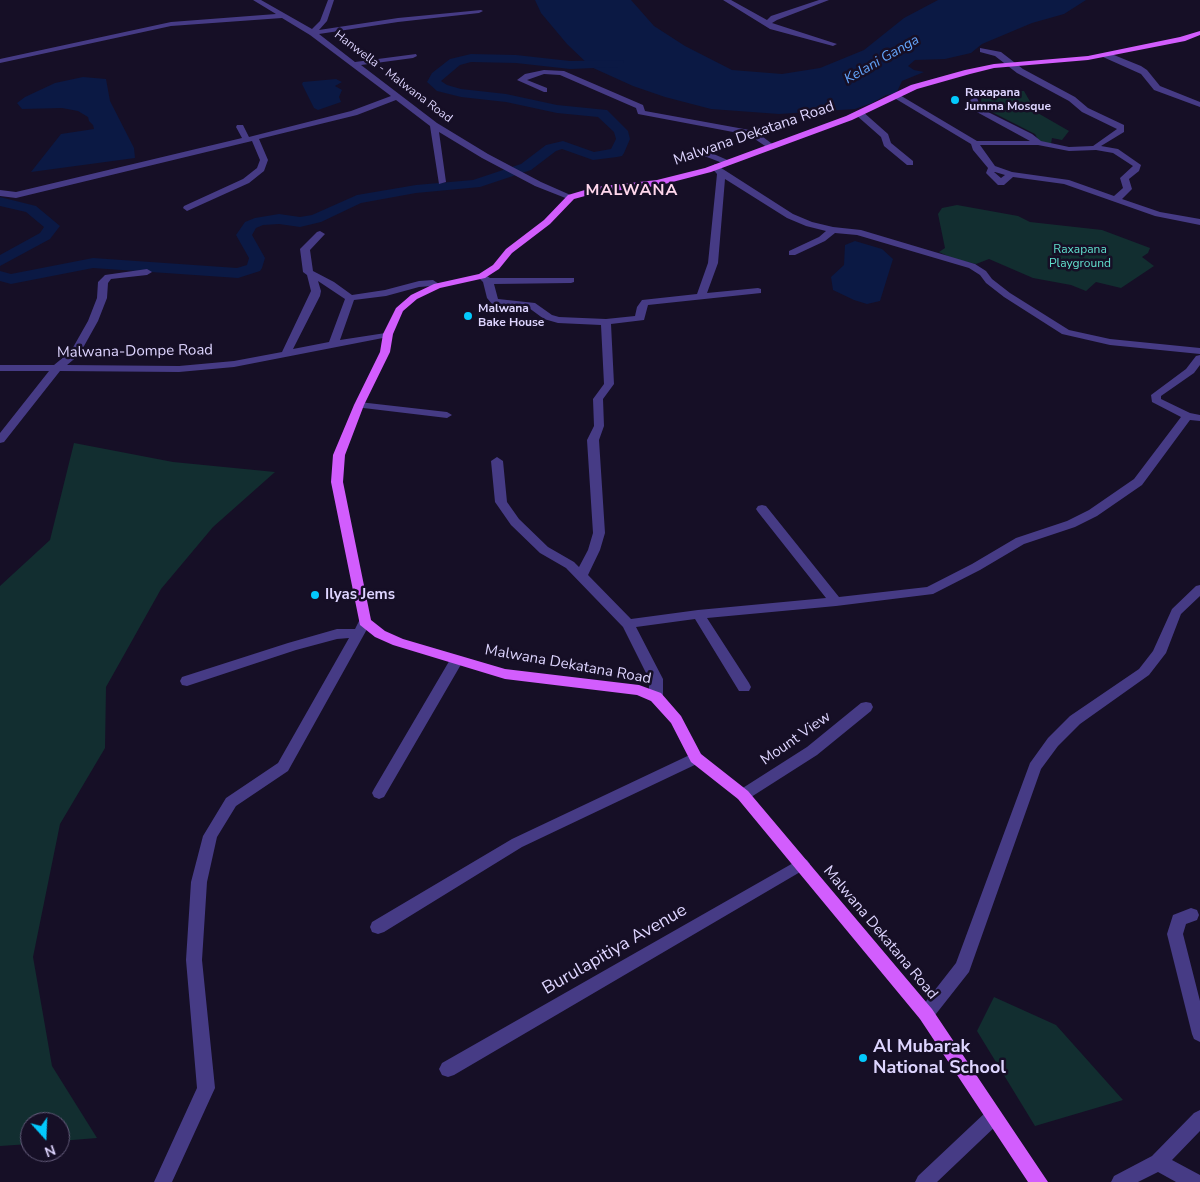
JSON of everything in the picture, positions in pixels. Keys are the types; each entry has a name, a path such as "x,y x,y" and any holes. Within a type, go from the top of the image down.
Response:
{"main road":[{"name":"Malwana Dekatana Road","path":"571,197 596,190 657,183 718,170 728,162 859,113 914,87 968,72 1010,65 1065,61 1106,55 1200,33"},
{"path":"362,627 337,482 339,455 359,405 384,352 388,334 400,310 414,297 437,286 485,279 509,251 547,222 571,197"},
{"name":"Malwana Dekatana Road","path":"362,627 398,642 456,661 505,674 639,690 656,697 676,720 696,758 743,795 926,1014 1039,1182"}],"street":[{"name":"Hanwella - Malwana Road","path":"256,0 313,33 434,125 485,156 571,197"},
{"path":"313,33 323,21 331,0"},
{"path":"726,0 767,24 833,44"},
{"path":"767,24 774,18 826,0"},
{"path":"313,33 398,20 479,11"},
{"path":"0,62 171,24 283,16"},
{"path":"983,50 998,54 1010,65 1072,98 1085,110 1121,127 1121,130 1097,145 1096,148"},
{"path":"1106,55 1138,68 1144,72 1156,88 1200,105"},
{"path":"355,64 413,56"},
{"path":"544,90 521,80 544,72 561,73 640,107 641,112 714,128 752,133 770,146"},
{"path":"895,96 975,143 1038,143 1069,149 1096,148 1115,151 1137,166 1136,169 1124,178 1128,189 1116,199"},
{"path":"0,193 13,196 174,156 251,140 354,113 396,97"},
{"path":"974,100 978,109 1029,136 1038,143"},
{"path":"859,113 885,136 888,144 910,163"},
{"path":"434,125 442,182"},
{"path":"187,208 246,181 261,168 264,160 240,127"},
{"path":"975,143 982,156 992,168 990,172 998,182 1002,183 1011,174 1066,182 1158,214 1200,222"},
{"path":"696,150 728,162"},
{"path":"701,296 713,263 718,170 790,216 809,224 833,230 858,232 972,266 983,273 989,281 1007,295 1066,332 1110,342 1200,350"},
{"path":"792,253 822,239 833,230"},
{"path":"285,355 315,296 316,291 311,274 308,272 305,249 320,234"},
{"path":"0,440 57,368 75,353 102,298 104,282 108,276 147,272"},
{"path":"311,274 331,284 350,298 386,293 419,284 433,283 437,286"},
{"path":"571,280 521,282 485,279 495,302 532,306 548,317 558,320 606,322 640,318 645,302 758,291"},
{"path":"333,346 350,298"},
{"path":"581,576 594,550 599,533 592,440 599,426 598,399 609,384 606,322"},
{"name":"Malwana-Dompe Road","path":"0,368 179,369 234,364 388,334"},
{"path":"1200,358 1190,370 1156,395 1156,400 1160,404 1187,416 1200,418"},
{"path":"359,405 447,416"},
{"path":"628,624 698,614 836,602 929,590 976,567 1020,541 1071,524 1092,514 1138,482 1187,416"},
{"path":"496,461 501,502 515,522 544,550 570,565 628,624 656,679 656,697"},
{"path":"762,509 836,602"},
{"path":"926,1014 963,967 1035,767 1053,742 1074,720 1144,672 1159,653 1176,612 1200,589"},
{"path":"698,614 744,687"},
{"path":"187,681 293,646 362,627"},
{"path":"162,1182 206,1088 194,960 199,882 210,836 231,802 283,767 362,627"},
{"path":"379,793 456,661"},
{"name":"Mount View","path":"743,795 812,751 866,708"},
{"path":"378,927 517,843 696,758"},
{"name":"Burulapitiya Avenue","path":"448,1069 802,864"},
{"path":"1191,915 1179,920 1175,934 1200,1034"},
{"path":"924,1182 993,1116"},
{"path":"1120,1182 1158,1162 1200,1119"},
{"path":"1158,1162 1194,1182"}],"green space":[{"path":"982,90 1024,91 1036,112 1069,131 1062,140 1052,138 1051,144 1039,141 1035,134 986,109 981,102"},
{"name":"Raxapana Playground","path":"957,205 1018,216 1030,222 1102,230 1150,248 1148,253 1142,257 1154,266 1121,288 1096,282 1086,291 1071,285 1033,278 989,259 976,264 954,259 939,252 945,248 938,214 942,208"},
{"path":"74,443 173,462 275,472 213,527 161,589 106,687 105,748 60,824 33,957 52,1066 97,1138 70,1140 70,1112 20,1112 20,1145 0,1146 0,586 50,540"},
{"path":"994,997 1056,1025 1123,1100 1035,1126 977,1031"}],"water":[{"name":"Kelani Ganga","path":"535,0 631,0 654,26 685,46 732,70 782,74 820,68 864,50 904,18 938,0 1086,0 1064,14 1032,23 982,44 971,53 945,59 915,60 908,66 914,70 924,72 902,81 896,94 886,95 872,103 855,109 779,114 711,109 665,97 633,86 591,67 567,44 541,13"},
{"path":"83,77 106,79 110,101 134,148 135,158 31,172 61,134 94,129 88,117 78,111 62,108 22,109 17,103 25,97 55,83"},
{"path":"336,79 342,82 335,86 342,90 339,97 341,102 318,110 314,108 302,84 303,82"},
{"path":"855,241 882,249 893,259 880,301 867,304 833,290 831,277 844,265 845,245"}],"waterway":[{"path":"0,276 11,279 93,263 238,273 254,268 257,258 244,235 250,225 260,221 279,219 300,222 316,219 357,199 416,189 475,184 526,167 551,148 563,145 593,156 617,153 623,139 621,131 602,113 557,109 506,98 461,93 442,88 434,82 437,76 455,62 471,58 516,59 570,65 618,63"},
{"path":"0,201 31,209 52,226 45,236 0,261"}],"place":[{"name":"Raxapana Jumma Mosque","path":"955,100"},
{"name":"Malwana Bake House","path":"468,316"},
{"name":"Ilyas Jems","path":"315,595"},
{"name":"Al Mubarak National School","path":"863,1058"}],"district":[{"name":"MALWANA","path":"632,191"}]}
